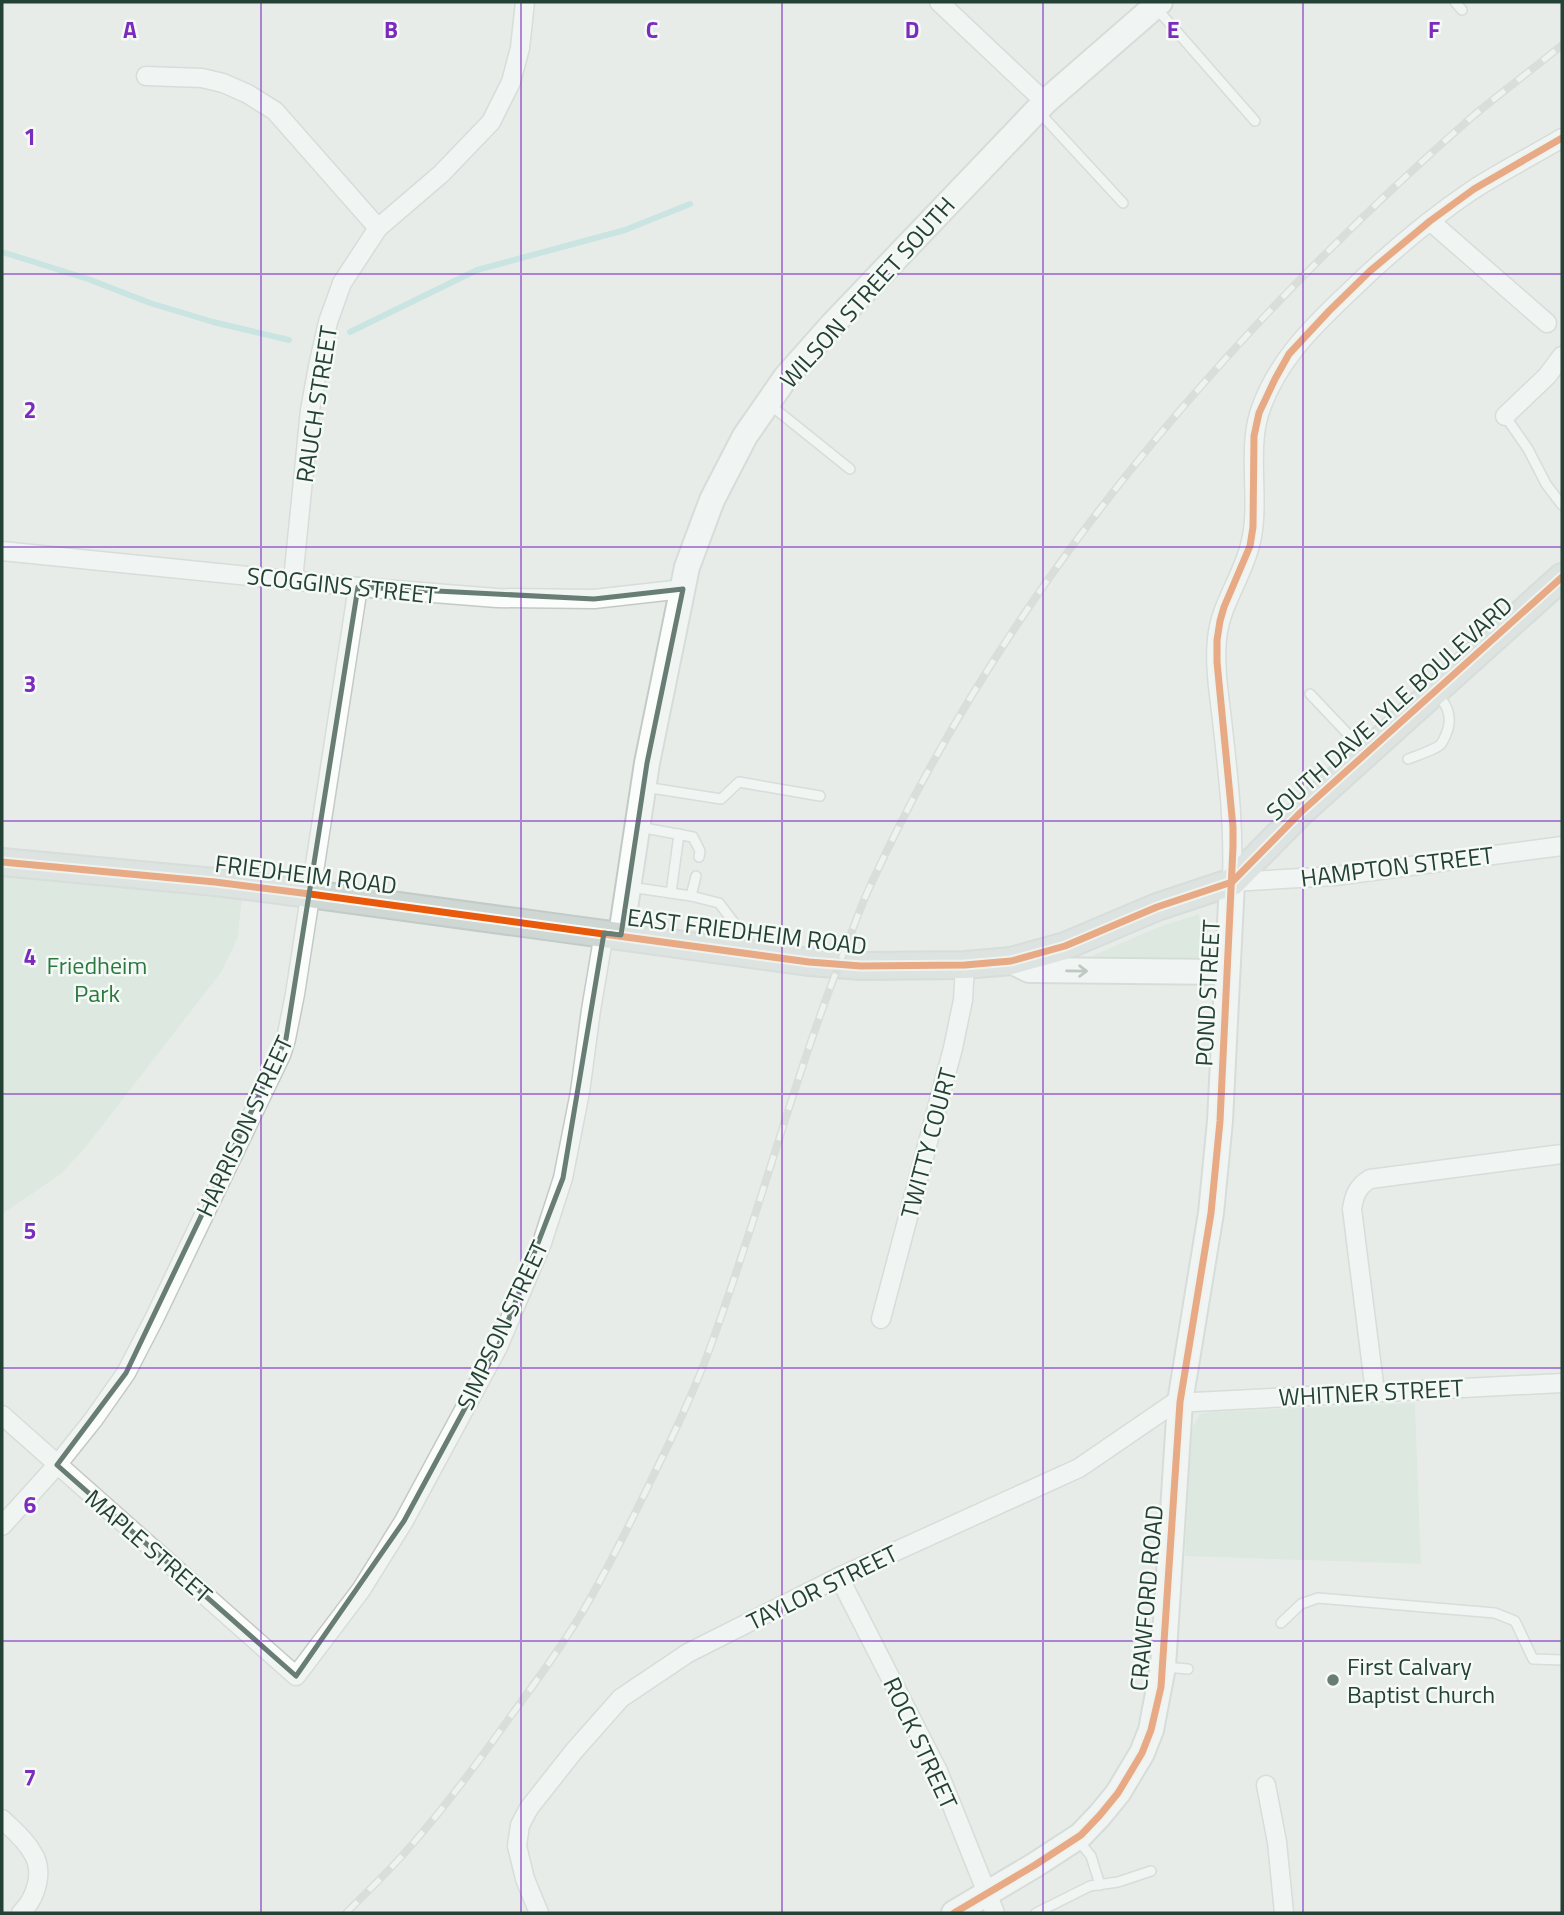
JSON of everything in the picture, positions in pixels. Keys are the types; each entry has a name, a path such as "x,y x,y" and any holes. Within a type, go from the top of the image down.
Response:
{"main road":[{"name":"SOUTH DAVE LYLE BOULEVARD","path":"1011,961 1065,946 1157,907 1232,882 1301,812 1562,577"},
{"name":"FRIEDHEIM ROAD","path":"2,862 215,882 613,934"},
{"name":"EAST FRIEDHEIM ROAD","path":"613,934 810,962 862,966 965,965 1011,961"}],"street":[{"name":"RAUCH STREET","path":"293,580 310,410 328,322 342,283 378,228 441,174 491,122 511,82 520,48 525,2"},
{"name":"WILSON STREET SOUTH","path":"613,934 628,887 643,786 687,567 712,500 745,436 786,377 833,324 1041,106 1158,4"},
{"path":"944,7 1041,106"},
{"path":"146,76 190,77 223,83 248,94 275,111 378,228"},
{"name":"POND STREET","path":"1180,1402 1211,1213 1220,1121 1232,882 1233,827 1221,714 1217,640 1224,607 1250,545 1253,527 1254,436 1259,413 1289,354 1315,324 1370,271 1430,220 1474,190 1562,138"},
{"path":"1430,220 1548,323"},
{"path":"1505,416 1547,376 1562,356"},
{"name":"SCOGGINS STREET","path":"2,551 358,587 497,598 594,599 683,589"},
{"name":"HARRISON STREET","path":"2,1526 57,1465 126,1373 281,1055 290,1024 358,587"},
{"name":"HAMPTON STREET","path":"1232,882 1335,876 1562,846"},
{"name":"SIMPSON STREET","path":"296,1676 361,1590 404,1521 498,1347 542,1243 564,1178 580,1093 592,998 613,934"},
{"name":"EAST FRIEDHEIM ROAD","path":"1011,961 1029,971 1226,972"},
{"name":"TWITTY COURT","path":"881,1319 953,1048 963,1000 965,965"},
{"path":"1375,1392 1352,1209 1361,1184 1370,1179 1562,1154"},
{"name":"WHITNER STREET","path":"1180,1402 1562,1382"},
{"name":"TAYLOR STREET","path":"540,1913 525,1879 517,1846 520,1825 529,1808 621,1698 688,1653 839,1577 1079,1468 1159,1412 1180,1402"},
{"name":"CRAWFORD ROAD","path":"954,1913 990,1904 1035,1866 1076,1838 1106,1808 1125,1783 1142,1753 1151,1730 1161,1687 1180,1402"},
{"name":"MAPLE STREET","path":"2,1415 296,1676"},
{"name":"ROCK STREET","path":"839,1577 938,1771 990,1904"},
{"path":"1265,1785 1277,1842 1284,1913"},
{"path":"2,1819 34,1854 38,1869 36,1891 27,1908 21,1913"}],"lane":[{"path":"1158,4 1255,121"},
{"path":"1041,106 1123,203"},
{"path":"768,403 850,469"},
{"path":"1505,416 1528,449 1546,484 1562,505"},
{"path":"1408,759 1440,746 1446,735 1449,711 1435,691"},
{"path":"1310,694 1366,753"},
{"path":"643,786 721,799 738,782 820,796"},
{"path":"637,826 694,837 700,851 699,858"},
{"path":"671,893 680,834"},
{"path":"691,896 696,876"},
{"path":"628,887 719,903 735,924 735,951"},
{"path":"1281,1623 1301,1604 1318,1598 1495,1614 1515,1621 1533,1659 1562,1660"},
{"path":"1163,1667 1188,1669"},
{"path":"1076,1838 1091,1856 1100,1885"},
{"path":"1037,1913 1090,1886 1118,1882 1151,1871"}],"highlighted area":[{"path":"358,587 594,599 683,589 647,763 621,935 604,933 563,1178 498,1347 404,1521 296,1676 57,1465 126,1373 286,1039"}],"green space":[{"name":"Friedheim Park","path":"2,873 242,897 238,937 222,971 85,1148 61,1174 2,1214"},
{"path":"1199,914 1199,964 1086,961 1087,958 1161,926"},
{"path":"1415,1403 1421,1564 1185,1556 1191,1430 1200,1414"}],"waterway":[{"path":"350,332 477,270 625,230 690,204"},
{"path":"2,252 88,279 150,303 213,322 289,340"}],"railway":[{"path":"346,1913 409,1848 476,1765 563,1643 616,1550 676,1429 704,1364 740,1262 806,1056 865,898 928,771 990,666 1059,565 1133,467 1212,374 1296,284 1383,198 1473,116 1562,45"}],"cycle path":[{"path":"954,1913 1081,1835 1100,1815 1118,1793 1142,1753 1151,1730 1161,1687 1180,1402 1211,1213 1220,1121 1233,827 1217,640 1224,607 1250,546 1253,527 1254,436 1259,413 1289,354 1370,271 1430,221 1474,189 1562,138"},
{"path":"2,862 215,882 809,962 861,966 965,965 1011,961 1065,946 1157,907 1232,882 1301,812 1562,577"}],"place":[{"name":"First Calvary Baptist Church","path":"1333,1680"}]}
